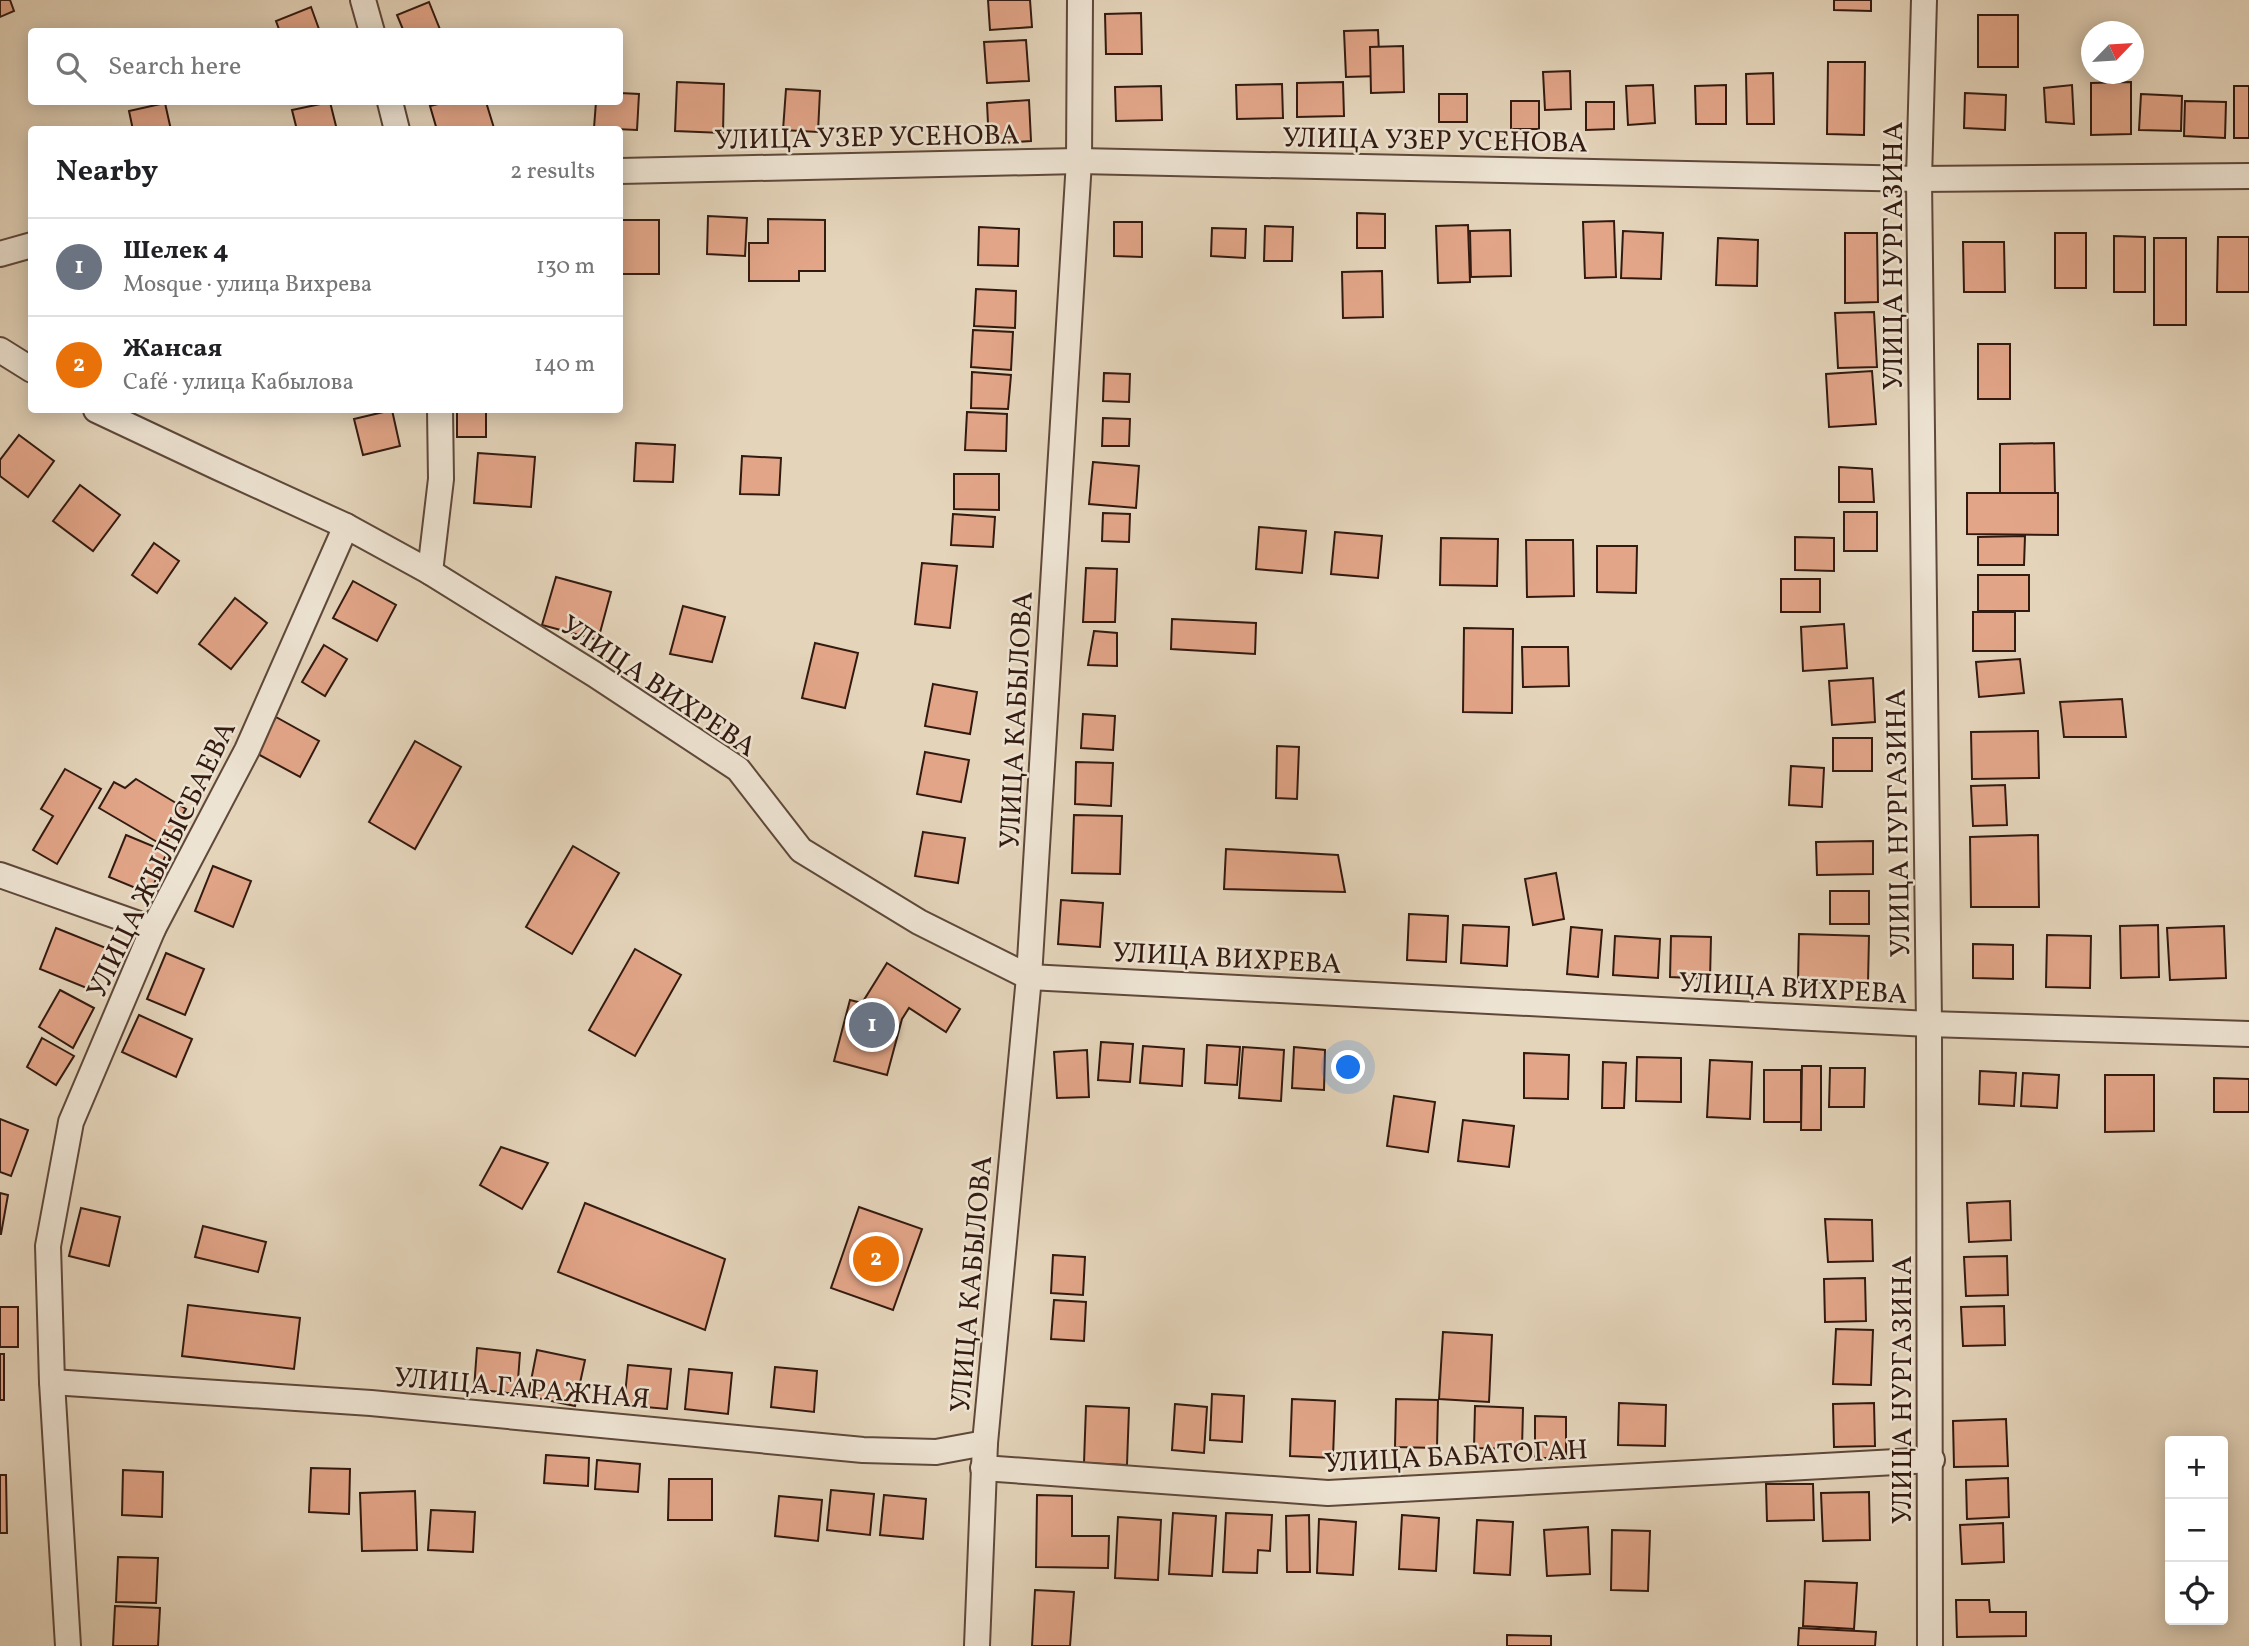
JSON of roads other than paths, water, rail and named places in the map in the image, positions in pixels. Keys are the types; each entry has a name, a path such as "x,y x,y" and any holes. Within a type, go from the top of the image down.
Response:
{"street":[{"path":"363,0 371,28"},
{"name":"УЛИЦА КАБЫЛОВА","path":"977,1646 983,1468 1029,976 1079,161 1080,0"},
{"name":"УЛИЦА НУРГАЗИНА","path":"1924,0 1919,179 1929,1024 1932,1460 1930,1646"},
{"path":"391,105 396,126"},
{"name":"УЛИЦА УЗЕР УСЕНОВА","path":"623,171 1079,161 1919,179 2249,176"},
{"path":"0,254 28,246"},
{"path":"0,350 28,368"},
{"name":"УЛИЦА ВИХРЕВА","path":"102,413 345,525 430,572 594,674 738,769 801,850 919,922 1029,976 1929,1024 2249,1034"},
{"path":"430,572 441,479 440,413"},
{"name":"УЛИЦА ЖЫЛЫСБАЕВА","path":"68,1646 52,1382 48,1246 71,1122 153,929 247,750 345,525"},
{"path":"0,875 153,929"},
{"name":"УЛИЦА ГАРАЖНАЯ","path":"52,1382 371,1403 863,1450 936,1451 985,1443"},
{"name":"УЛИЦА БАБАТОГАН","path":"983,1468 1328,1493 1932,1460"}],"place":[{"name":"Шелек 4","path":"872,1025"},
{"name":"Жансая","path":"876,1259"}]}
